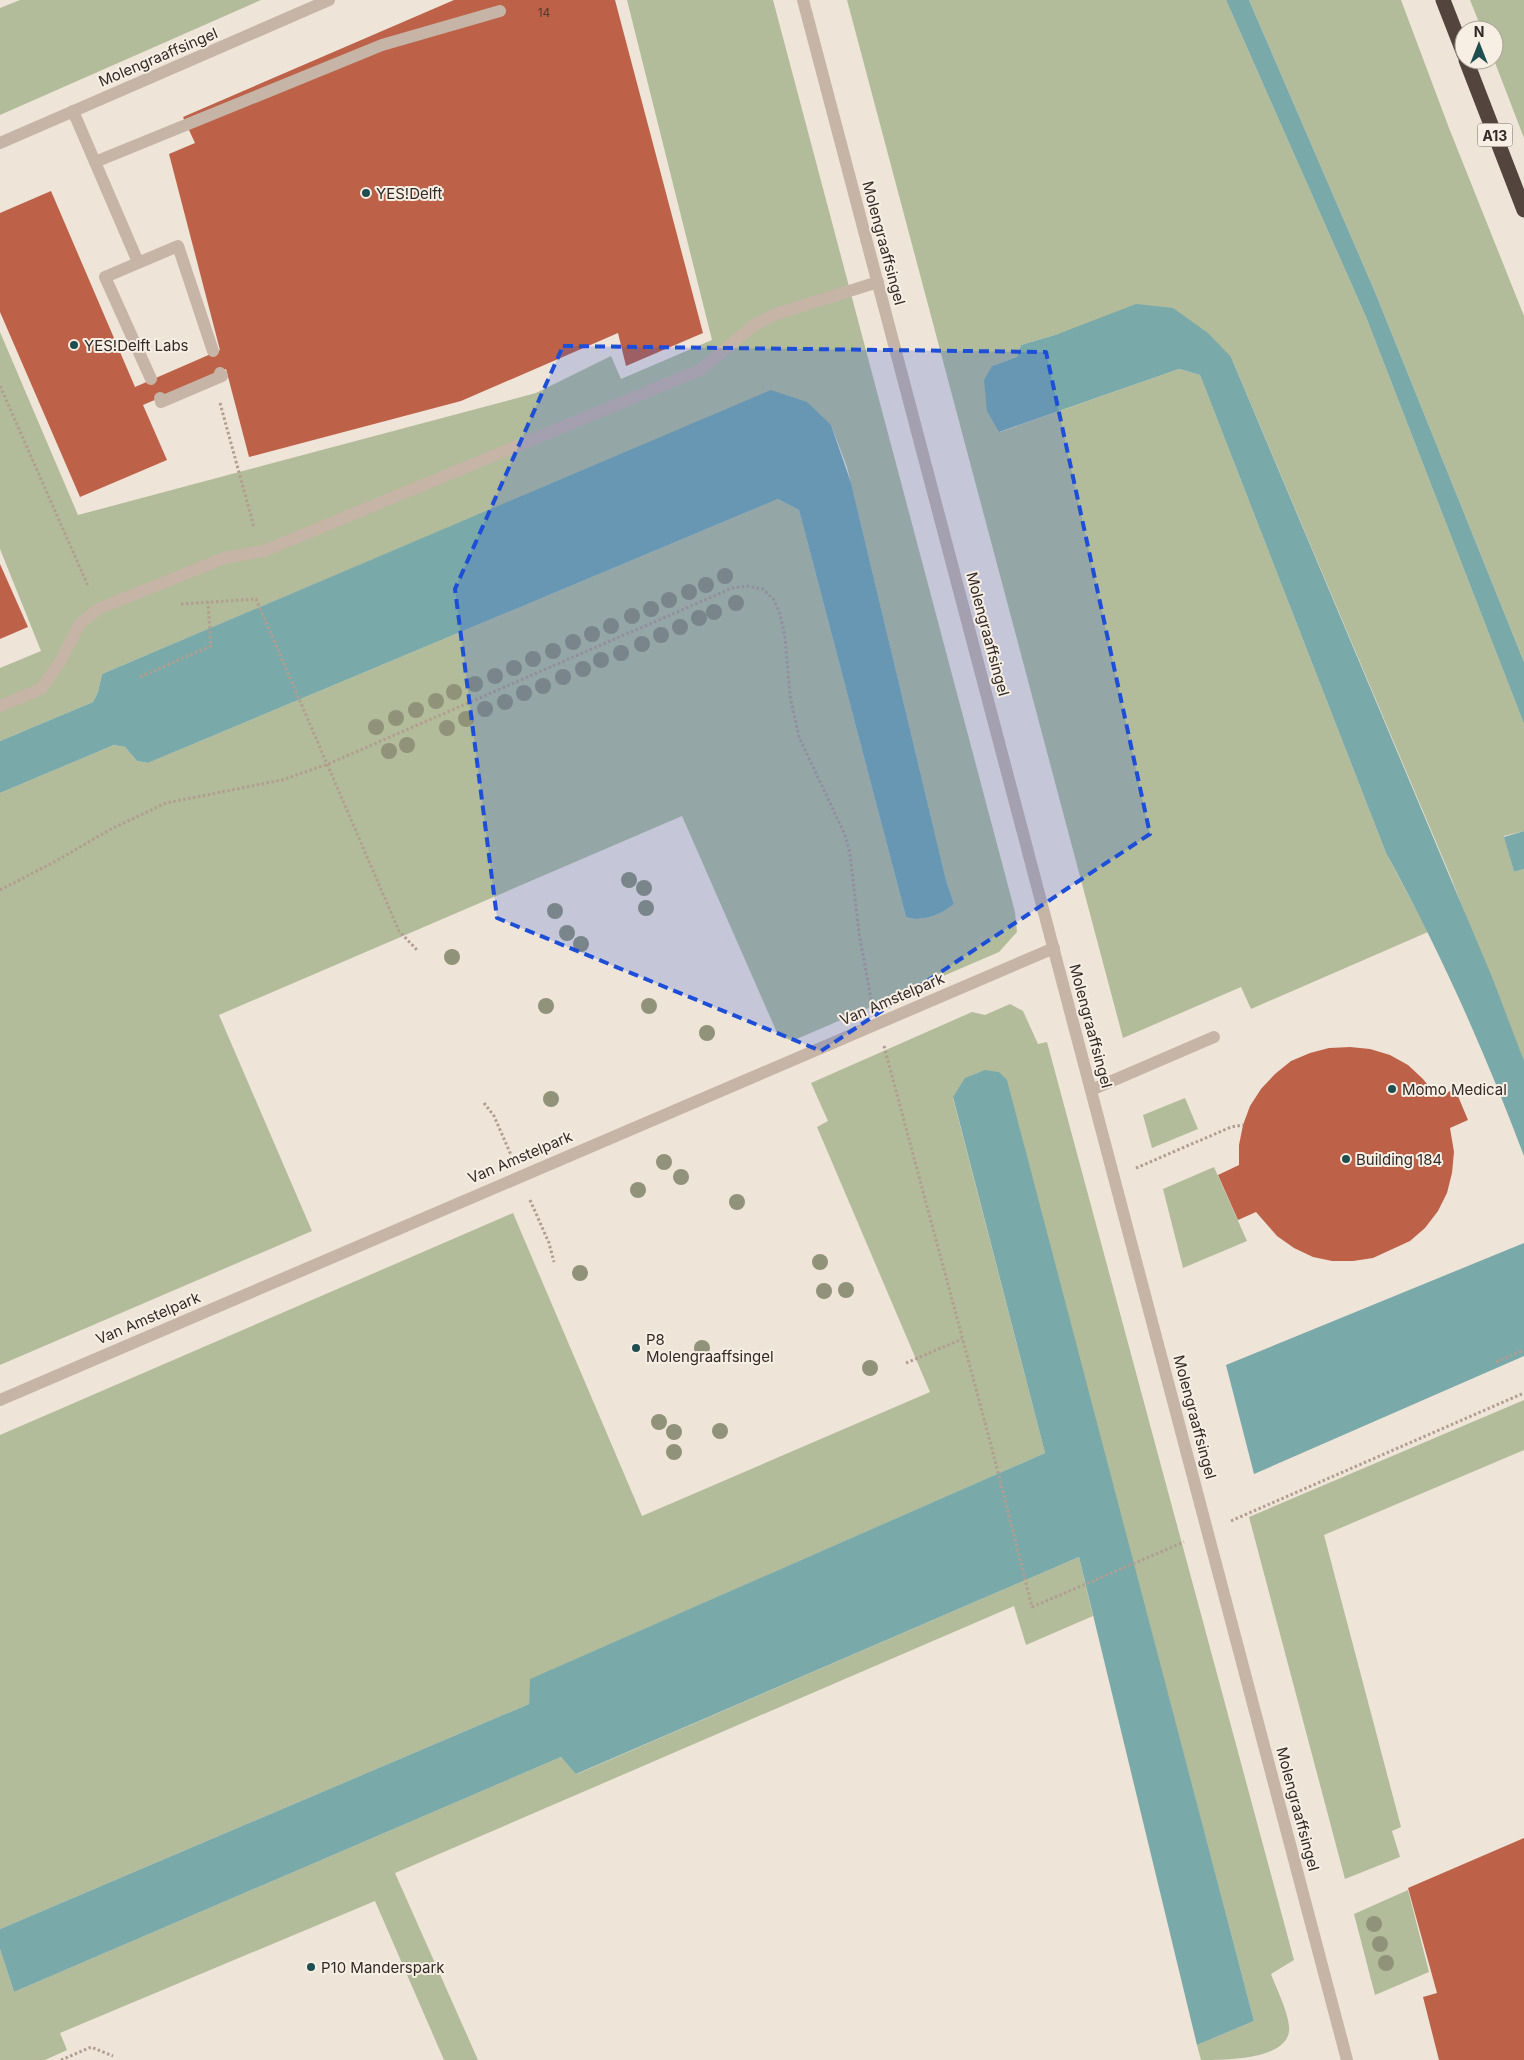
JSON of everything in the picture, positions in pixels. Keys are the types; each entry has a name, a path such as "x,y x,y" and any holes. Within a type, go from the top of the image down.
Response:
{"highway":[{"path":"1443,0 1454,28"},
{"name":"A13","path":"1470,70 1524,210"}],"street":[{"name":"Molengraaffsingel","path":"0,143 329,0"},
{"name":"Molengraaffsingel","path":"804,0 1347,2060"},
{"path":"95,162 382,45 500,11"},
{"path":"73,111 138,262"},
{"path":"151,379 105,277 138,262 178,246 213,351"},
{"path":"0,706 41,689 60,662 79,625 98,609 224,558 264,551 700,370 754,325 776,314 878,282"},
{"path":"160,398 161,402 217,376"},
{"name":"Van Amstelpark","path":"0,1400 520,1175 1054,948"},
{"path":"1091,1090 1214,1037"}],"path":[{"path":"217,376 252,523 264,551"},
{"path":"0,386 98,609"},
{"path":"0,890 112,829 166,803 282,780 328,764 732,588 747,586 763,589 774,600 780,614 785,637 790,696 799,737 845,835 850,854 866,977 991,1445 1032,1607 1524,1393"},
{"path":"180,604 256,599 398,931 417,950"},
{"path":"140,677 211,646 208,602"},
{"path":"484,1103 494,1116 520,1175 549,1243 554,1262"},
{"path":"1114,1177 1231,1127 1242,1125"},
{"path":"906,1363 962,1339"},
{"path":"1496,1362 1524,1350"},
{"path":"61,2060 91,2047 113,2056"}],"highlighted area":[{"path":"563,346 1046,352 1150,834 821,1051 497,918 455,589"}],"green space":[{"path":"20,0 261,0 0,115 0,8"},
{"path":"627,0 773,0 1015,912 1017,932 999,952 792,1041 778,1035 682,816 219,1015 312,1231 0,1365 0,793 114,745 125,747 137,761 148,763 778,499 799,510 906,917 912,919 924,918 944,911 954,904 946,880 847,467 831,425 771,391 102,674 98,692 93,702 0,741 0,668 41,651 0,549 0,332 78,515 536,393 611,356 621,379 712,340"},
{"path":"847,0 1226,0 1366,317 1524,724 1524,831 1504,836 1514,872 1524,869 1524,1066 1450,875 1231,357 1058,334 1021,345 1017,357 992,366 1000,432 1179,369 1200,375 1386,853 1428,932 1251,1009 1241,987 1123,1038"},
{"path":"1249,0 1401,0 1449,128 1524,316 1524,662 1375,292"},
{"path":"1470,0 1524,0 1524,138 1498,70 1504,70 1504,20 1478,20"},
{"path":"1010,1004 1023,1011 1038,1044 1047,1042 1294,1960 1271,1974 1284,2006 1289,2026 1287,2037 1280,2046 1256,2056 1201,2060 1197,2045 1254,2021 1121,1517 999,1072 990,1071 971,1076 953,1098 1045,1453 531,1679 529,1704 0,1929 0,1435 513,1213 642,1516 930,1392 817,1127 828,1121 811,1083 972,1012 985,1015"},
{"path":"1185,1098 1198,1129 1152,1148 1143,1115"},
{"path":"1214,1167 1247,1241 1183,1268 1163,1189"},
{"path":"1524,1400 1524,1450 1324,1535 1401,1827 1392,1831 1400,1857 1345,1879 1249,1517"},
{"path":"1079,1557 1093,1616 1026,1645 1014,1606 395,1873 478,2060 444,2060 375,1901 60,2033 67,2050 45,2060 0,2060 0,1949 14,1992 561,1757 577,1774"},
{"path":"1408,1890 1429,1972 1375,1995 1354,1914"}],"water":[{"path":"1226,0 1249,0 1375,292 1524,662 1524,724 1366,317"},
{"path":"1136,304 1173,308 1208,333 1231,357 1492,977 1524,1061 1524,1156 1461,1002 1425,927 1386,853 1200,375 1179,369 999,432 987,411 984,380 992,366 1017,357 1021,345 1058,334"},
{"path":"771,390 807,402 831,425 851,483 946,880 954,904 944,911 918,919 906,917 799,510 778,499 148,763 137,761 125,747 114,745 0,793 0,741 93,702 98,692 102,674"},
{"path":"1524,831 1524,869 1514,872 1504,837"},
{"path":"985,1070 999,1072 1007,1080 1254,2021 1197,2045 1079,1557 576,1774 561,1757 14,1992 0,1949 0,1929 529,1704 530,1679 1045,1453 953,1097 965,1078"},
{"path":"1524,1243 1524,1356 1254,1474 1226,1365"}],"building":[{"path":"454,0 615,0 703,333 626,366 618,333 461,401 249,457 226,369 143,405 167,460 80,497 0,312 0,213 51,191 135,387 220,350 169,154 195,143 183,117"},
{"path":"0,564 28,627 0,639"},
{"name":"Building 184","path":"1350,1047 1370,1049 1390,1055 1408,1065 1423,1079 1437,1097 1455,1089 1468,1120 1450,1128 1454,1152 1452,1173 1447,1193 1438,1211 1425,1228 1410,1241 1373,1258 1353,1261 1332,1261 1313,1257 1294,1248 1277,1236 1256,1212 1238,1220 1218,1175 1239,1165 1239,1145 1243,1125 1250,1106 1261,1089 1275,1074 1291,1061 1310,1053 1329,1048"},
{"path":"1524,1838 1524,2060 1439,2060 1423,1997 1437,1993 1408,1888"}],"place":[{"name":"YES!Delft","path":"366,193"},
{"name":"YES!Delft Labs","path":"74,345"},
{"name":"Momo Medical","path":"1392,1089"},
{"name":"Building 184","path":"1346,1159"},
{"name":"P8 Molengraaffsingel","path":"636,1348"},
{"name":"P10 Manderspark","path":"311,1967"}]}
